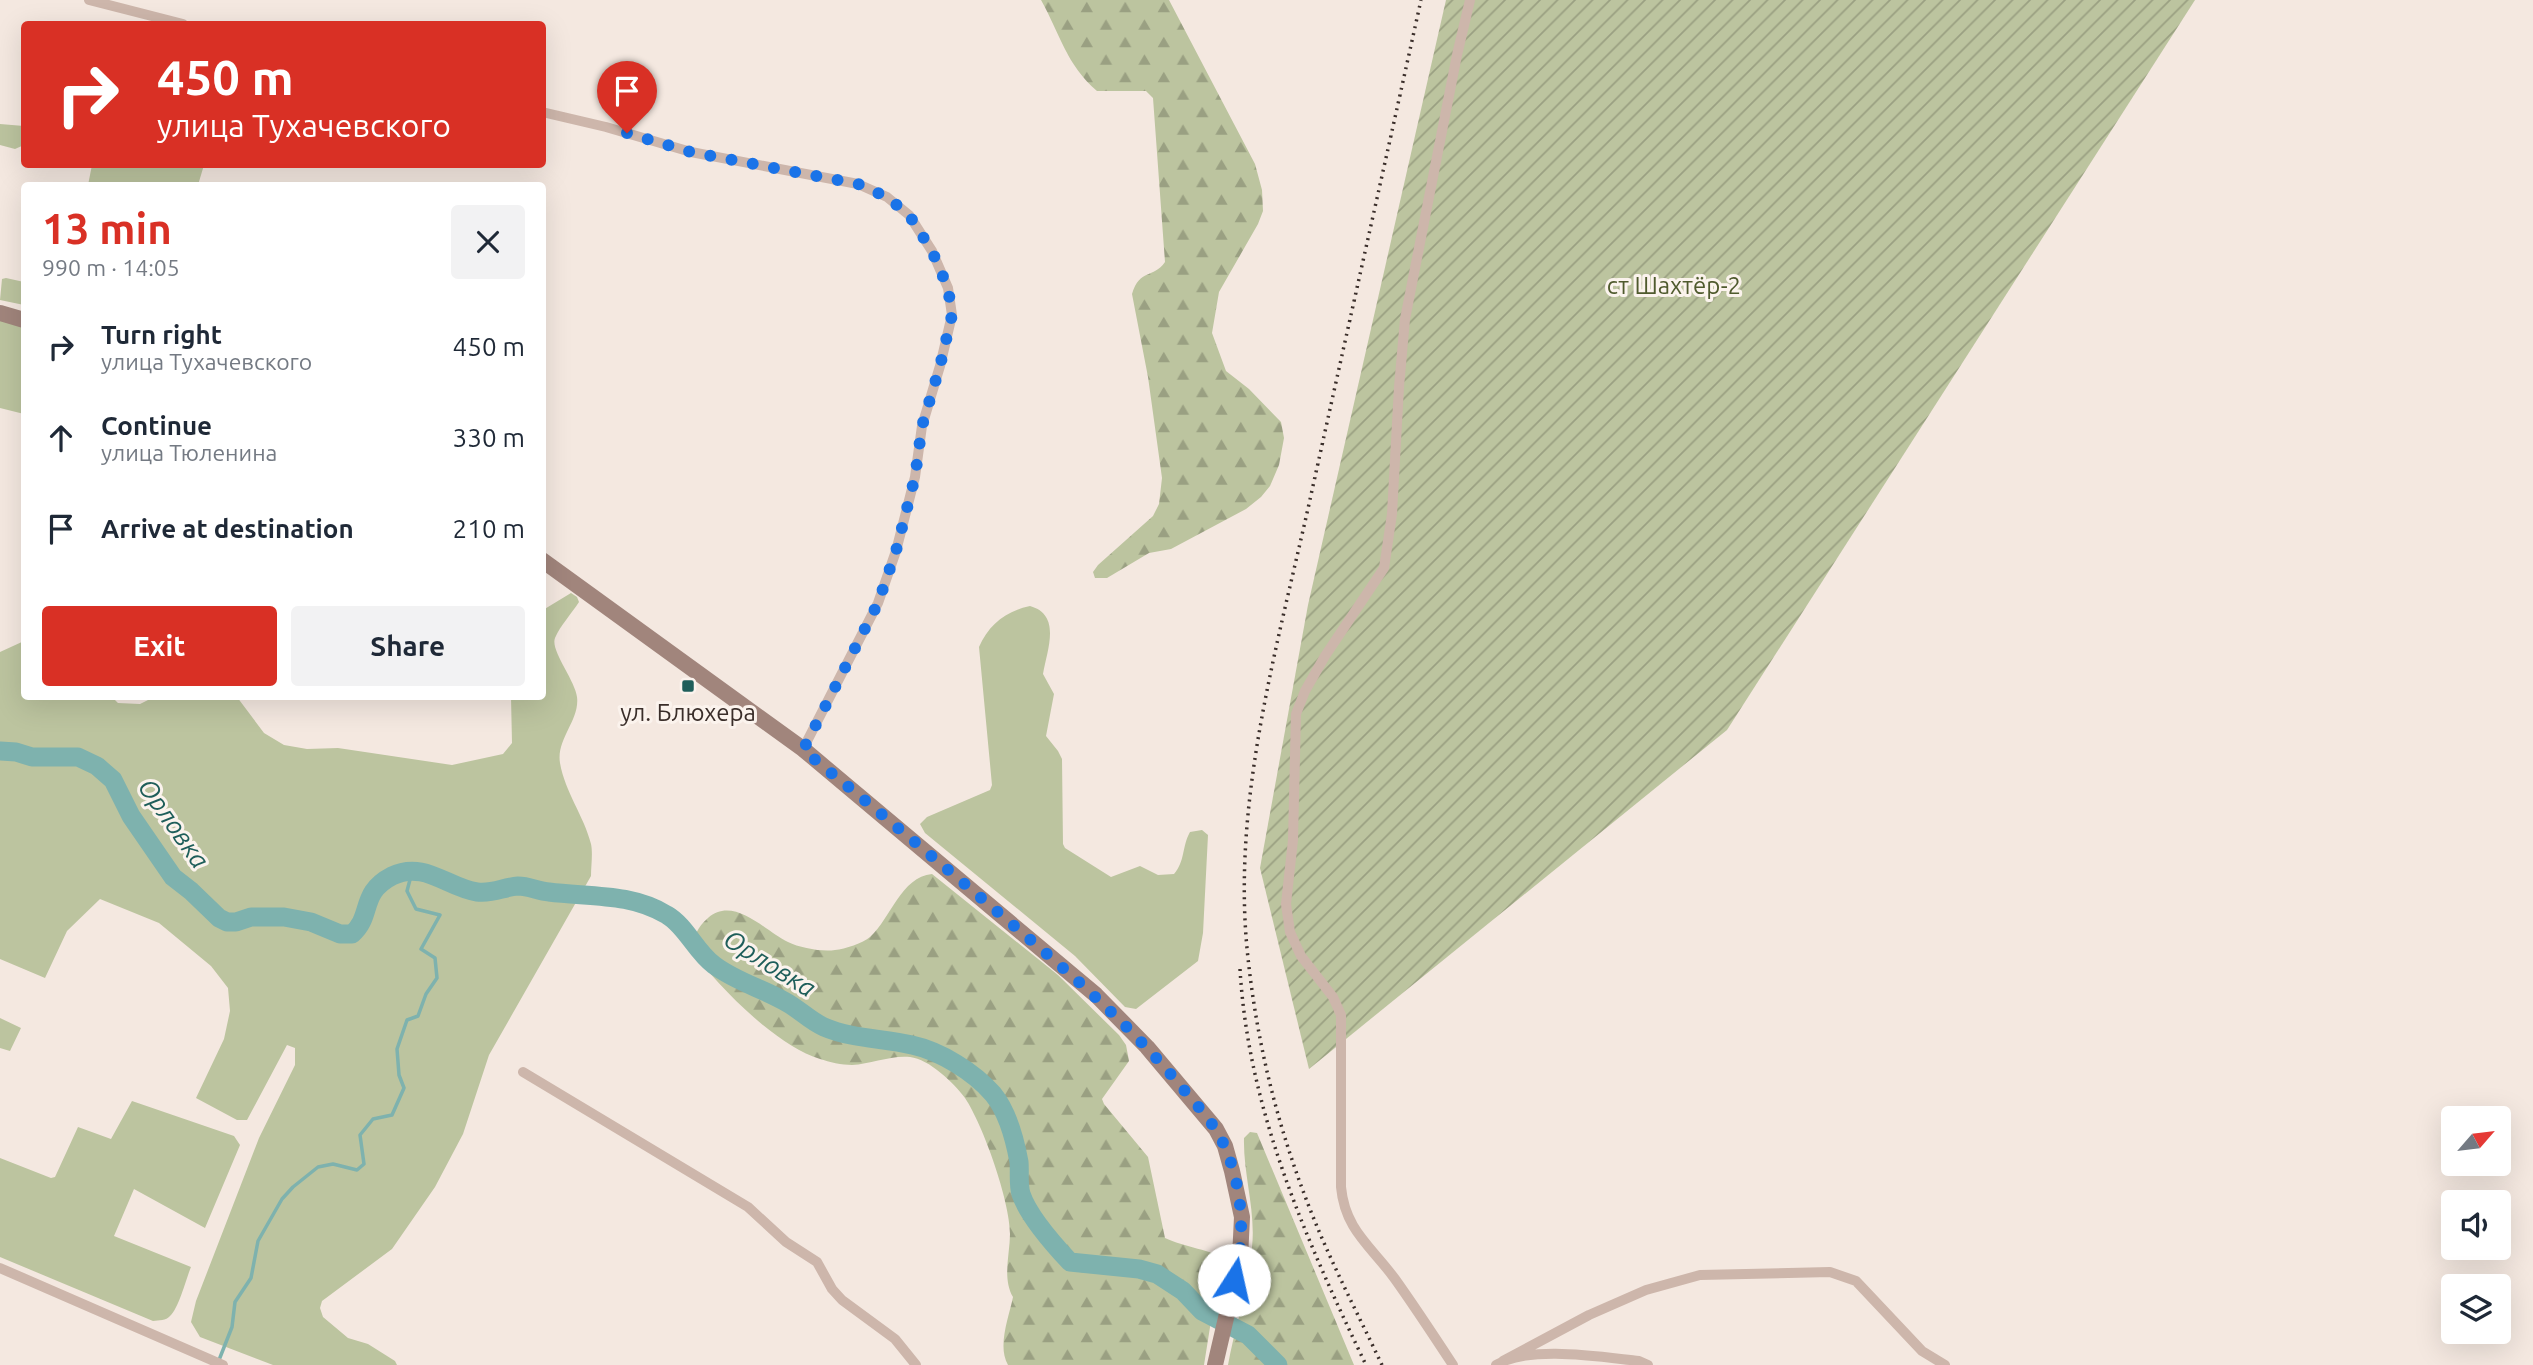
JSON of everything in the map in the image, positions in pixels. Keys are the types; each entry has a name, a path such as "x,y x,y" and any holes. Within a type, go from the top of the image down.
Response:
{"main road":[{"path":"0,313 21,319"},
{"path":"546,563 803,750 1096,995 1147,1047 1216,1129 1233,1171 1242,1217 1240,1258 1215,1365"}],"street":[{"path":"89,0 171,21"},
{"path":"1453,1365 1395,1279 1352,1226 1343,1207 1341,1015 1333,998 1296,947 1290,932 1286,904 1293,839 1296,714 1305,691 1325,656 1384,568 1392,514 1405,319 1470,0"},
{"path":"546,113 691,152 858,184 887,197 909,215 932,251 948,288 952,315 922,426 915,477 899,541 878,603 803,750"},
{"path":"523,1072 581,1104 748,1207 786,1242 817,1262 831,1289 895,1339 916,1365"},
{"path":"0,1268 223,1365"},
{"path":"1499,1363 1589,1315 1646,1290 1700,1275 1830,1272 1856,1281 1922,1350 1945,1365"},
{"path":"1499,1363 1536,1355 1567,1354 1639,1361 1648,1365"}],"green space":[{"path":"1041,0 1169,0 1255,164 1262,190 1263,211 1219,292 1212,333 1226,371 1249,389 1281,422 1284,438 1279,465 1270,486 1246,509 1171,549 1149,553 1107,578 1095,578 1093,572 1153,516 1159,504 1162,478 1148,377 1132,294 1139,280 1156,271 1165,262 1153,98 1146,91 1097,91 1071,60"},
{"name":"ст Шахтёр-2","path":"1446,0 2195,0 1727,730 1309,1069 1260,868 1308,605"},
{"path":"0,124 21,126 21,146 15,149 0,145"},
{"path":"91,168 203,168 199,182 89,182"},
{"path":"2,279 21,281 21,304 0,300"},
{"path":"0,319 21,324 21,413 0,408"},
{"path":"571,593 579,602 560,629 554,643 577,697 575,714 561,746 560,763 591,844 591,876 489,1055 463,1134 435,1187 392,1249 322,1301 320,1308 323,1317 348,1338 368,1344 397,1365 273,1365 200,1337 191,1322 196,1301 259,1138 295,1065 295,1048 287,1045 247,1120 237,1120 196,1098 224,1039 230,1011 228,988 211,966 159,923 100,899 67,931 45,978 0,959 0,652 21,642 21,700 115,700 118,703 140,704 148,700 239,700 264,733 284,745 307,749 338,748 452,765 503,754 512,743 511,700 546,700 546,608"},
{"path":"1030,606 1046,617 1049,625 1049,644 1043,674 1054,694 1046,736 1062,759 1065,848 1111,877 1140,866 1158,875 1174,874 1190,832 1202,830 1208,835 1203,933 1198,961 1136,1009 1125,1007 1075,956 925,833 920,824 927,817 990,790 992,785 979,647 999,620 1013,611"},
{"path":"932,874 1058,975 1126,1045 1129,1061 1102,1099 1148,1157 1165,1238 1225,1260 1226,1269 1211,1321 1204,1365 1008,1365 1004,1340 1013,1297 1007,1274 1009,1220 994,1164 980,1126 965,1098 940,1073 925,1062 910,1057 848,1065 803,1052 749,1013 691,950 696,932 704,921 718,912 728,911 750,918 779,937 799,946 824,950 849,947 870,937 912,882"},
{"path":"0,1018 21,1028 10,1051 0,1048"},
{"path":"132,1101 234,1136 240,1145 205,1228 134,1189 114,1236 191,1267 176,1307 168,1318 162,1320 153,1321 0,1257 0,1158 51,1178 55,1177 78,1127 111,1139"},
{"path":"1250,1132 1257,1133 1354,1365 1228,1365 1252,1247 1252,1220 1244,1152 1244,1138"}],"waterway":[{"name":"Орловка","path":"0,751 32,757 78,757 97,766 113,780 131,816 173,877 227,922 251,917 284,917 311,922 340,934 352,934 362,920 375,890 392,876 415,871 477,892 522,886 549,892 625,899 653,908 674,920 714,965 731,976 775,996 819,1024 845,1034 923,1048 966,1070 993,1094 1002,1109 1015,1144 1020,1190 1024,1202 1042,1230 1070,1262 1139,1269 1157,1274 1183,1291 1202,1311 1248,1335 1278,1365"},
{"path":"219,1360 232,1327 235,1302 251,1278 258,1241 282,1199 318,1167 333,1164 357,1170 364,1164 360,1135 373,1119 392,1115 404,1088 399,1075 397,1049 407,1020 418,1016 426,994 437,978 435,958 421,949 440,915 416,909 407,891 412,872"}],"railway":[{"path":"1382,1365 1334,1265 1308,1204 1287,1144 1257,1021 1248,958 1244,901 1251,786 1271,672 1421,0"},
{"path":"1240,969 1245,1021 1268,1123 1302,1222 1366,1365"}],"place":[{"name":"ул. Блюхера","path":"688,686"}],"route":[{"path":"627,133 691,152 858,184 887,197 909,215 932,251 948,288 952,315 922,426 915,477 904,521 878,603 803,750 1096,995 1147,1047 1216,1129 1233,1171 1242,1217 1240,1258 1234,1280"}]}
